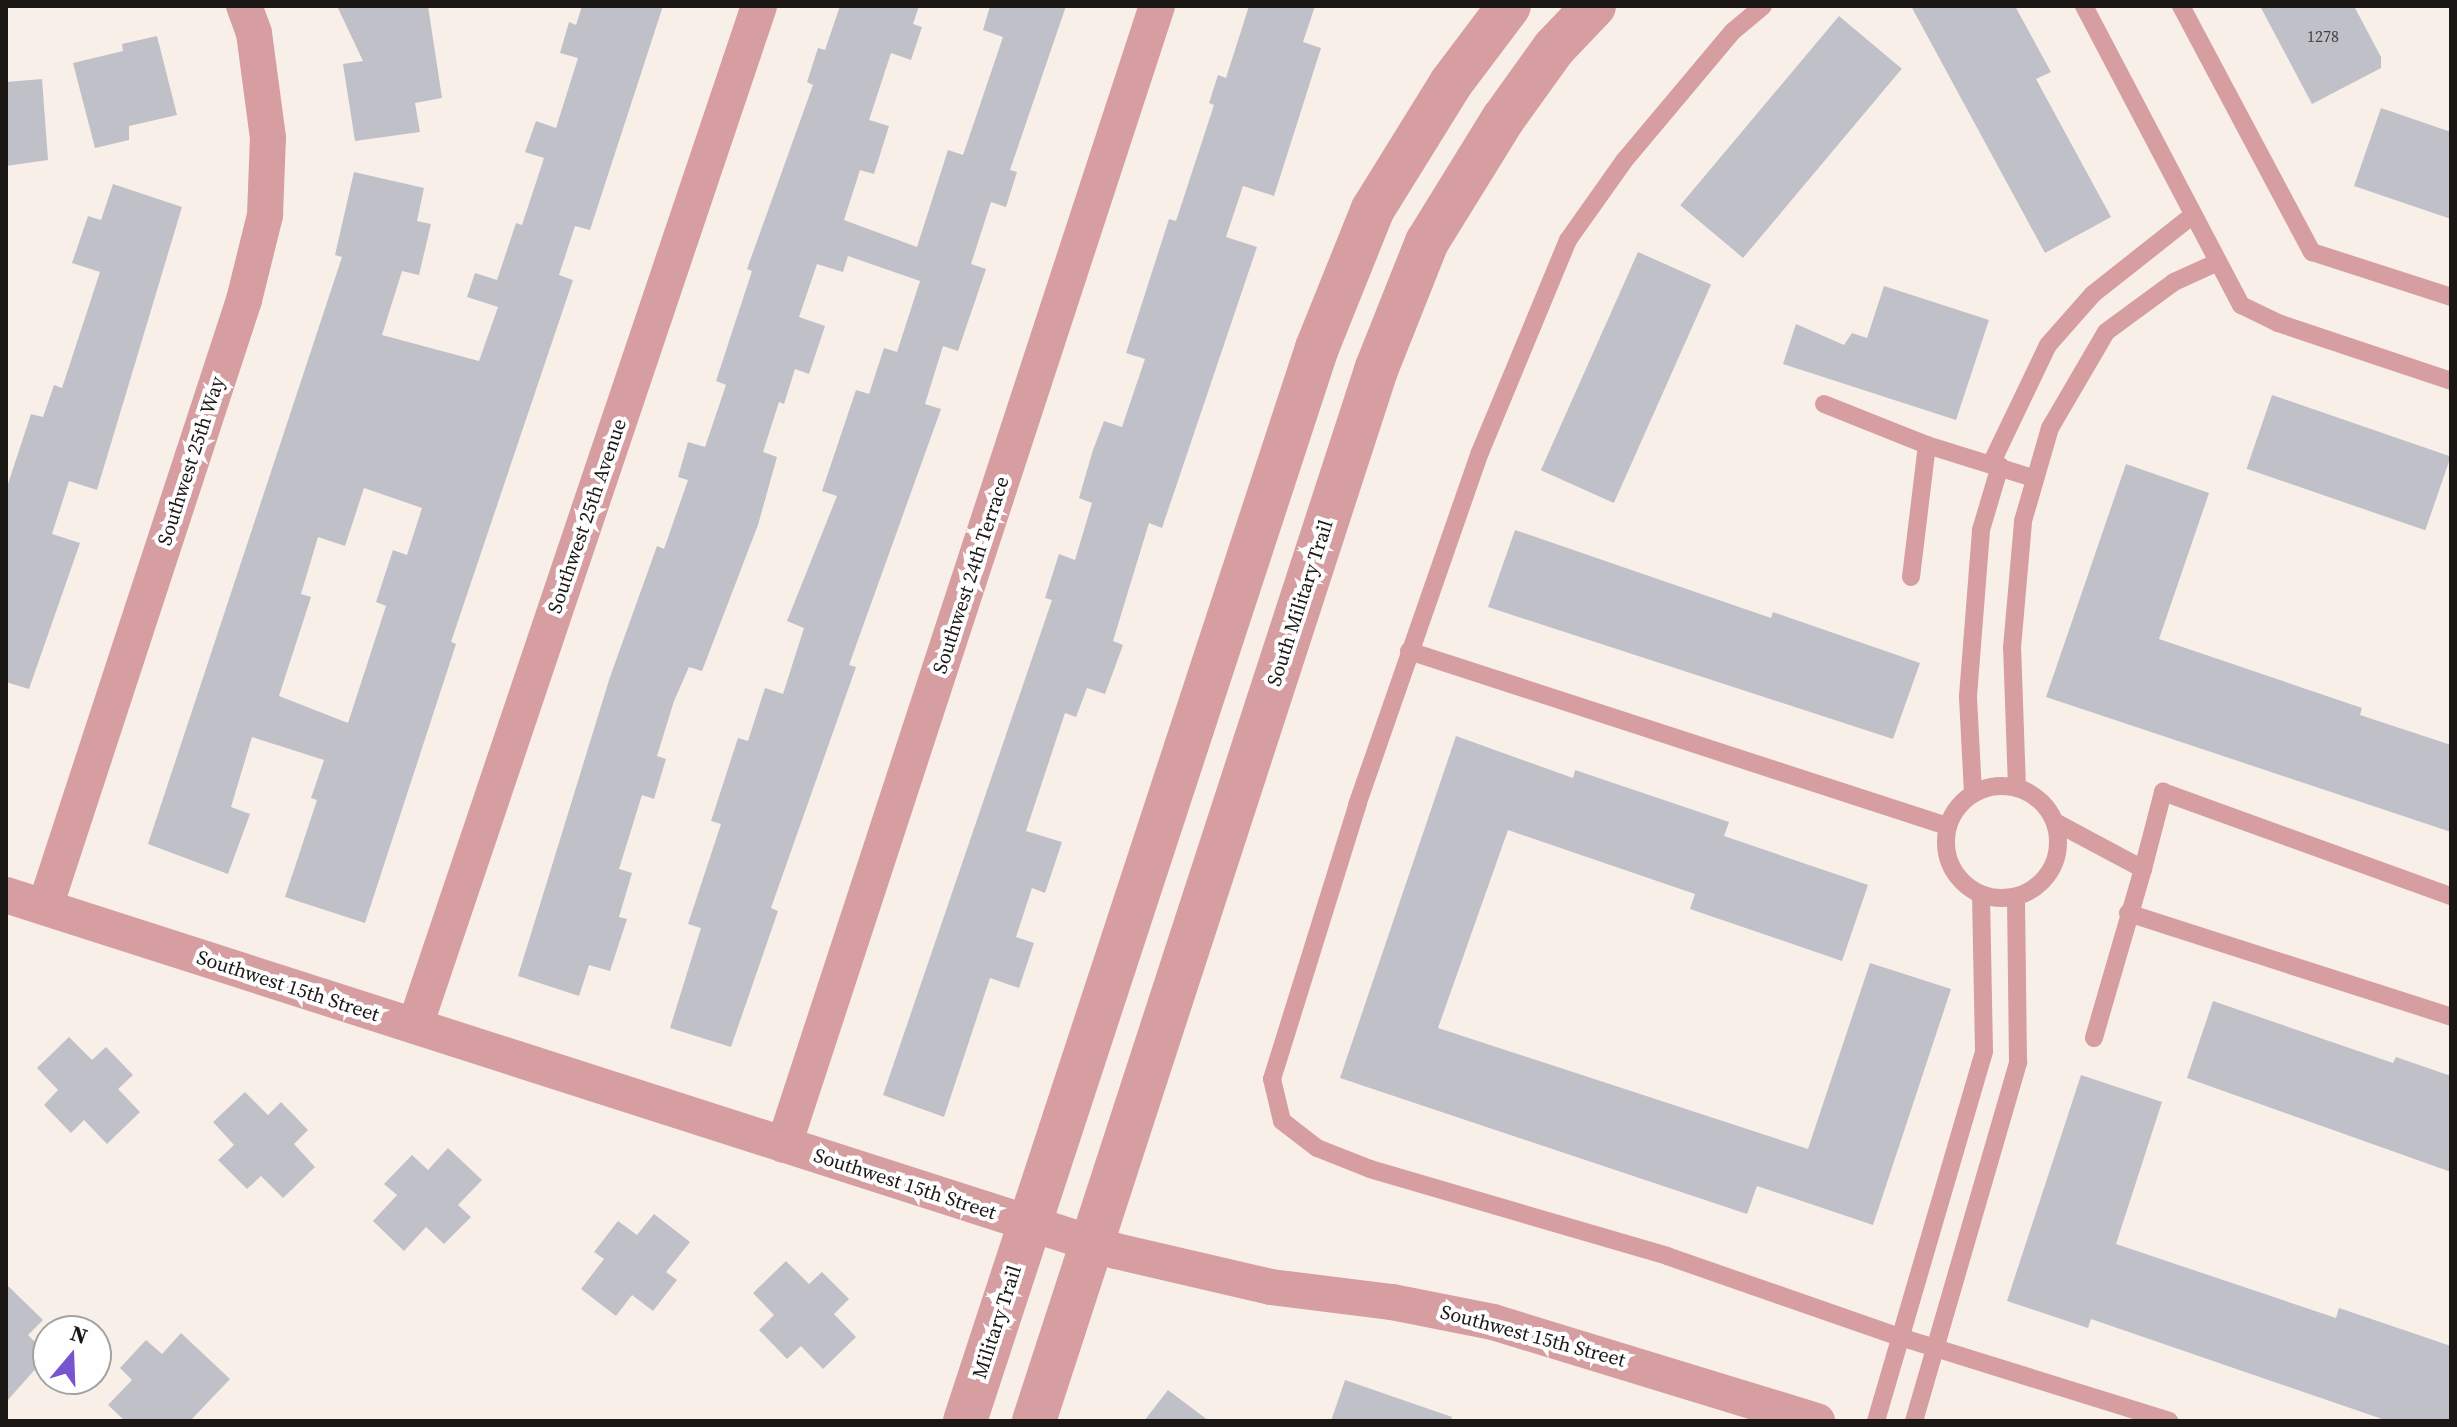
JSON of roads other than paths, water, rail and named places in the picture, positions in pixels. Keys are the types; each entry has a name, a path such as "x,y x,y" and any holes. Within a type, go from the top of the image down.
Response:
{"street":[{"name":"Southwest 25th Way","path":"45,907 244,300 265,215 268,138 254,33 244,6"},
{"name":"Southwest 25th Avenue","path":"415,1026 759,6"},
{"name":"Southwest 24th Terrace","path":"784,1145 1157,6"},
{"path":"1029,1223 1317,348 1373,209 1451,83 1509,6"},
{"name":"South Military Trail","path":"1092,1243 1376,370 1427,242 1503,119 1554,48 1594,6"},
{"name":"Southwest 15th Street","path":"6,895 1092,1243 1258,1285 1392,1302 1493,1322 1817,1421"},
{"name":"Military Trail","path":"965,1421 1029,1223"},
{"path":"1034,1421 1092,1243"}],"lane":[{"path":"1763,6 1723,43 1624,161 1568,240 1480,452 1409,651 1272,1079 1282,1121 1317,1148 1370,1169 1667,1256 1900,1337 2169,1421"},
{"path":"2084,6 2241,305 2278,323 2451,381"},
{"path":"2181,6 2312,252 2451,297"},
{"path":"1973,793 1968,696 1981,530 1996,465 2048,345 2093,294 2193,215"},
{"path":"2017,788 2012,648 2023,521 2050,428 2106,332 2174,282 2218,262"},
{"path":"1824,404 1927,445 2033,478"},
{"path":"1911,577 1927,445"},
{"path":"1409,651 1947,826"},
{"path":"1999,785 2017,788 2046,805 2055,822 2056,859 2033,889 2016,897 1981,895 1955,874 1947,859 1947,826 1973,793 1999,785"},
{"path":"2094,1038 2107,1004 2128,913 2163,792 2451,896"},
{"path":"2055,822 2143,869"},
{"path":"1876,1421 1984,1051 1981,895"},
{"path":"1914,1421 2018,1062 2016,897"},
{"path":"2128,913 2451,1017"}]}
